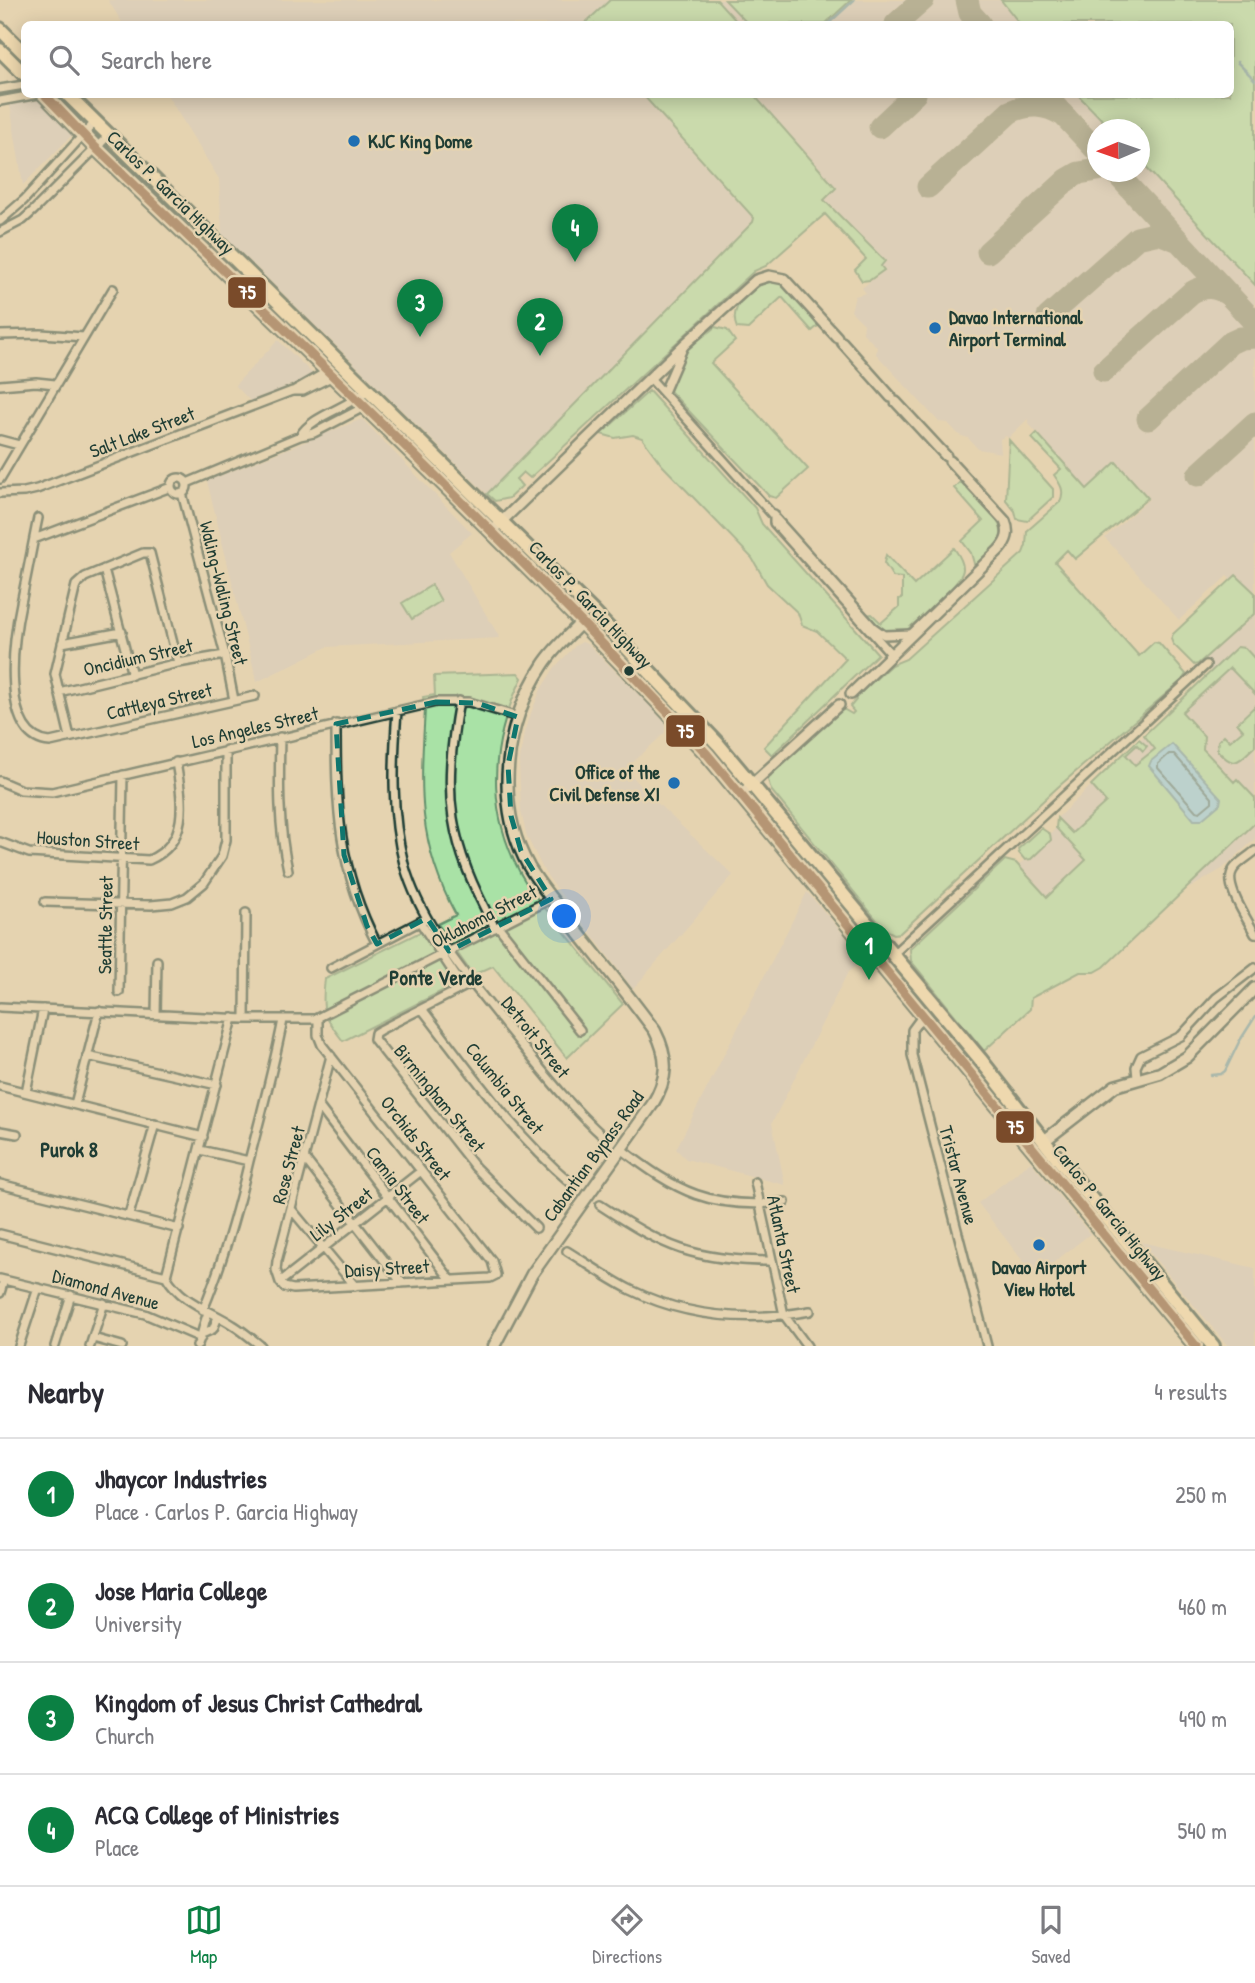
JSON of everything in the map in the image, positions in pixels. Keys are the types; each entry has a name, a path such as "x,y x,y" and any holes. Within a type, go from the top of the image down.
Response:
{"highway":[{"path":"0,29 21,50"},
{"path":"0,50 21,71"},
{"name":"Carlos P. Garcia Highway","path":"48,98 96,148 361,404 497,526 648,669 752,784 980,1059 1044,1142 1073,1187 1196,1346"},
{"name":"Carlos P. Garcia Highway","path":"71,98 370,393 698,744 968,1068 1213,1346"},
{"path":"874,958 892,955 891,977"},
{"path":"968,1068 980,1059"}],"main road":[{"name":"Cabantian Bypass Road","path":"494,1346 532,1274 660,1093 666,1073 665,1053 650,1024 551,898 521,851 511,816 508,765 517,717 544,664 582,622"},
{"path":"1044,1142 1106,1091 1137,1078 1160,1073 1187,1057 1255,988"}],"street":[{"path":"0,89 21,86"},
{"path":"0,101 21,97"},
{"path":"0,221 24,200 95,122"},
{"path":"0,232 23,220 108,136"},
{"path":"497,526 685,343 752,283 769,276 781,277 792,285 1005,521 1007,537 999,550 851,694"},
{"path":"0,479 113,289"},
{"path":"0,335 83,337"},
{"path":"664,393 685,343"},
{"name":"Salt Lake Street","path":"0,493 37,489 292,391 330,373"},
{"path":"650,378 879,632 890,636 911,634"},
{"path":"0,385 36,382 55,384"},
{"path":"187,483 300,436 306,427 361,404 370,393"},
{"path":"0,440 19,445"},
{"path":"171,487 173,481 178,478 187,483"},
{"path":"171,487 176,493 182,494 187,489 187,483"},
{"path":"34,539 171,487"},
{"name":"Waling-Waling Street","path":"182,494 225,655 234,700"},
{"path":"774,514 774,523 892,655"},
{"name":"Cattleya Street","path":"38,518 9,662 9,690 15,717 25,733 40,741 50,741 255,696"},
{"path":"70,737 55,674 76,585 85,577 143,553 151,555 178,663"},
{"path":"104,569 132,675"},
{"path":"62,643 122,632"},
{"name":"Oncidium Street","path":"58,692 178,663 225,655"},
{"path":"892,955 1206,666"},
{"path":"459,701 450,756 452,821 462,860 497,927 580,1030"},
{"name":"Los Angeles Street","path":"0,781 21,790 52,792 436,702 477,703 517,717"},
{"path":"741,793 839,705"},
{"name":"Detroit Street","path":"397,710 394,795 398,831 408,877 424,920 442,956 463,987"},
{"path":"336,724 337,797 344,855 358,904 377,944"},
{"path":"280,737 280,816 288,870"},
{"path":"45,902 172,903 187,898 204,883 222,856 226,840 226,750"},
{"name":"Houston Street","path":"0,842 29,853 149,860 162,854 173,842 181,815 176,762"},
{"name":"Seattle Street","path":"120,992 123,775"},
{"path":"1255,851 1234,867 1230,879 1236,898 1255,934"},
{"name":"Oklahoma Street","path":"318,1018 551,898"},
{"path":"245,1019 246,913"},
{"path":"331,968 424,920"},
{"name":"Detroit Street","path":"424,920 566,1101 605,1138"},
{"path":"156,1014 158,961"},
{"path":"1137,1078 1136,1067 1141,1056 1181,1037 1216,998 1255,968"},
{"name":"Birmingham Street","path":"472,982 377,1032 374,1035 375,1042 475,1167 536,1228"},
{"path":"0,1007 245,1019 318,1018"},
{"path":"26,1092 43,1009"},
{"name":"Columbia Street","path":"422,1009 515,1127 537,1152 571,1183"},
{"path":"75,1104 99,1012"},
{"name":"Tristar Avenue","path":"923,1015 912,1030 912,1055 987,1346"},
{"path":"166,1276 233,1018"},
{"name":"Orchids Street","path":"318,1018 319,1040 492,1261 496,1275"},
{"path":"201,1339 206,1311 226,1249 269,1085 283,1020"},
{"path":"87,1056 217,1085"},
{"name":"Rose Street","path":"280,1282 276,1266 320,1108 331,1056"},
{"path":"0,1086 204,1137"},
{"name":"Camia Street","path":"320,1108 452,1280"},
{"path":"129,1215 155,1124"},
{"path":"0,1131 18,1134"},
{"path":"620,1148 651,1172 691,1194 724,1202 760,1205 785,1202"},
{"path":"200,1150 249,1161"},
{"path":"305,1158 402,1283"},
{"name":"Lily Street","path":"280,1282 421,1171"},
{"name":"Atlanta Street","path":"755,1182 784,1315 807,1346"},
{"path":"0,1184 179,1229"},
{"path":"600,1205 652,1238 674,1248 711,1258 772,1261"},
{"path":"292,1210 355,1286"},
{"path":"0,1234 166,1276 177,1292 232,1324 261,1346"},
{"path":"567,1251 629,1289 659,1303 715,1316 784,1315 810,1311"},
{"name":"Daisy Street","path":"280,1282 291,1289 493,1278 496,1275"},
{"path":"0,1293 2,1279"},
{"name":"Diamond Avenue","path":"2,1279 162,1320 201,1339"},
{"path":"19,1346 38,1287"},
{"path":"55,1346 71,1295"},
{"path":"104,1303 91,1342 122,1346"},
{"path":"201,1339 213,1329 218,1317"}],"highlighted area":[{"path":"436,702 477,703 518,717 508,765 511,816 521,851 551,899 449,951 427,918 377,944 367,926 344,855 336,724"}],"shaded area":[{"path":"108,0 1255,0 1255,603 1227,576 1179,620 1105,538 1149,499 1117,462 1087,489 1028,423 1028,419 1008,438 1006,436 1000,439 1001,453 978,449 948,423 939,422 876,354 877,347 863,333 864,324 851,311 855,296 866,293 862,288 884,270 881,266 885,261 820,196 755,218 487,494 222,234 219,179 169,98 1234,98 1234,21 121,21"},
{"path":"39,100 73,134 23,185 10,105"},
{"path":"278,340 314,375 251,402 235,385"},
{"path":"362,419 472,533 449,552 500,638 327,647 257,682 207,481"},
{"path":"1255,613 1255,839 1222,869 1190,888 1106,802 1067,839 1086,860 1047,897 1018,866 1056,828 1057,818 1211,672 1202,661"},
{"path":"582,642 589,645 671,727 626,769 651,797 733,875 633,989 545,873 527,837 521,812 519,766 531,713 541,689 555,667"},
{"path":"807,892 865,959 848,972 772,1123 785,1185 686,1159 676,1149"},
{"path":"1031,1162 1090,1234 1035,1277 978,1203"},
{"path":"1141,1242 1255,1268 1255,1346 1228,1346"}],"green space":[{"path":"610,0 717,0 736,21 587,21"},
{"path":"725,0 851,0 828,21 745,21"},
{"path":"1001,0 1255,0 1255,285 1150,172 1150,119 1101,119 1081,98 1234,98 1234,21 1018,21"},
{"path":"646,98 757,98 836,188 824,200 885,261 881,266 884,270 870,280 862,281 855,270 866,259 825,214 766,266 754,271 530,478 523,472 516,479 522,486 509,498 495,501 487,494 753,222 754,218"},
{"path":"774,281 792,293 818,326 812,331 782,297 748,329 737,328 736,312 744,297 758,286"},
{"path":"715,327 727,330 735,341 711,363 808,469 776,498 769,496 670,391 686,350"},
{"path":"649,391 755,508 762,524 878,654 772,755 764,747 846,659 817,631 802,625 798,613 767,584 752,558 662,465 642,438 633,435 615,438 601,434"},
{"path":"1037,433 1087,489 1116,462 1148,498 1075,559 1067,550 1055,562 1139,656 1154,642 1159,643 1186,674 1058,787 900,933 894,934 884,929 771,790 768,780 773,772 843,709 852,714 854,712 850,707 855,698 891,665 906,659 1023,553 1027,531 1060,502 1062,495 1054,475 1061,469 1032,438"},
{"path":"1009,440 1053,489 1053,497 1027,521 1017,519 1015,511 1006,500"},
{"path":"962,480 983,501 1000,527 999,543 975,567 971,553 962,541 983,521 954,488"},
{"path":"954,548 963,568 957,582 908,629 898,632 881,630 866,615 872,614 881,623 899,607 899,599 902,598 902,578 893,577 884,563 886,555 914,585"},
{"path":"1236,575 1255,593 1255,613 1194,665 1173,644 1173,634"},
{"path":"432,585 441,601 412,619 402,603"},
{"path":"1237,647 1245,648 1255,659 1255,694 1230,668 1182,712 1204,736 1203,749 1234,782 1237,779 1255,798 1255,823 1104,967 1095,972 1080,972 1031,998 1030,1009 984,1051 911,961 910,949 1005,860 1016,863 1047,897 1086,860 1056,828 1057,818 1072,833 1106,802 1091,785 1139,739 1147,746 1143,751 1137,745 1126,755 1135,765 1155,749 1144,735"},
{"path":"518,673 522,678 510,705 497,759 499,813 506,839 516,865 531,891 623,1004 567,1058 493,966 473,975 458,954 442,962 456,984 343,1041 325,1013 325,979 422,931 435,951 451,943 438,924 456,915 434,864 424,815 423,697 435,695 434,676"},
{"path":"1255,706 1255,746 1240,760 1232,762 1217,750 1218,741 1224,735 1230,741 1243,730 1237,723"},
{"path":"1041,828 1050,834 1051,840 1031,859 1025,860 1018,849"}],"water":[{"path":"1172,744 1221,798 1220,804 1201,820 1194,820 1149,766 1151,761"}],"waterway":[{"path":"831,21 854,0"},
{"path":"1237,62 1255,80"},
{"path":"1211,1075 1225,1071 1255,1017"}],"taxiway":[{"path":"899,21 923,0"},
{"path":"967,0 970,13 977,21"},
{"path":"880,127 911,98"},
{"path":"1054,105 1087,140"},
{"path":"928,187 1010,112 1037,106 1063,115"},
{"path":"988,252 1067,180 1087,172"},
{"path":"1124,182 1255,323"},
{"path":"1048,317 1137,238 1159,233 1179,241"},
{"path":"1104,371 1191,293 1210,288 1229,295"},
{"path":"1148,419 1230,343 1241,338 1255,337"},
{"path":"1198,475 1255,423"}],"transit line":[{"name":"75","path":"48,98 96,148 483,522 707,754 1196,1346"}],"place":[{"name":"KJC King Dome","path":"354,141"},
{"name":"ACQ College of Ministries","path":"575,262"},
{"name":"Davao International Airport Terminal","path":"935,328"},
{"name":"Kingdom of Jesus Christ Cathedral","path":"420,337"},
{"name":"Jose Maria College","path":"540,356"},
{"name":"Office of the Civil Defense XI","path":"674,783"},
{"name":"Jhaycor Industries","path":"869,980"},
{"name":"Davao Airport View Hotel","path":"1039,1245"}],"district":[{"name":"Ponte Verde","path":"436,978"},
{"name":"Purok 8","path":"69,1150"}]}
